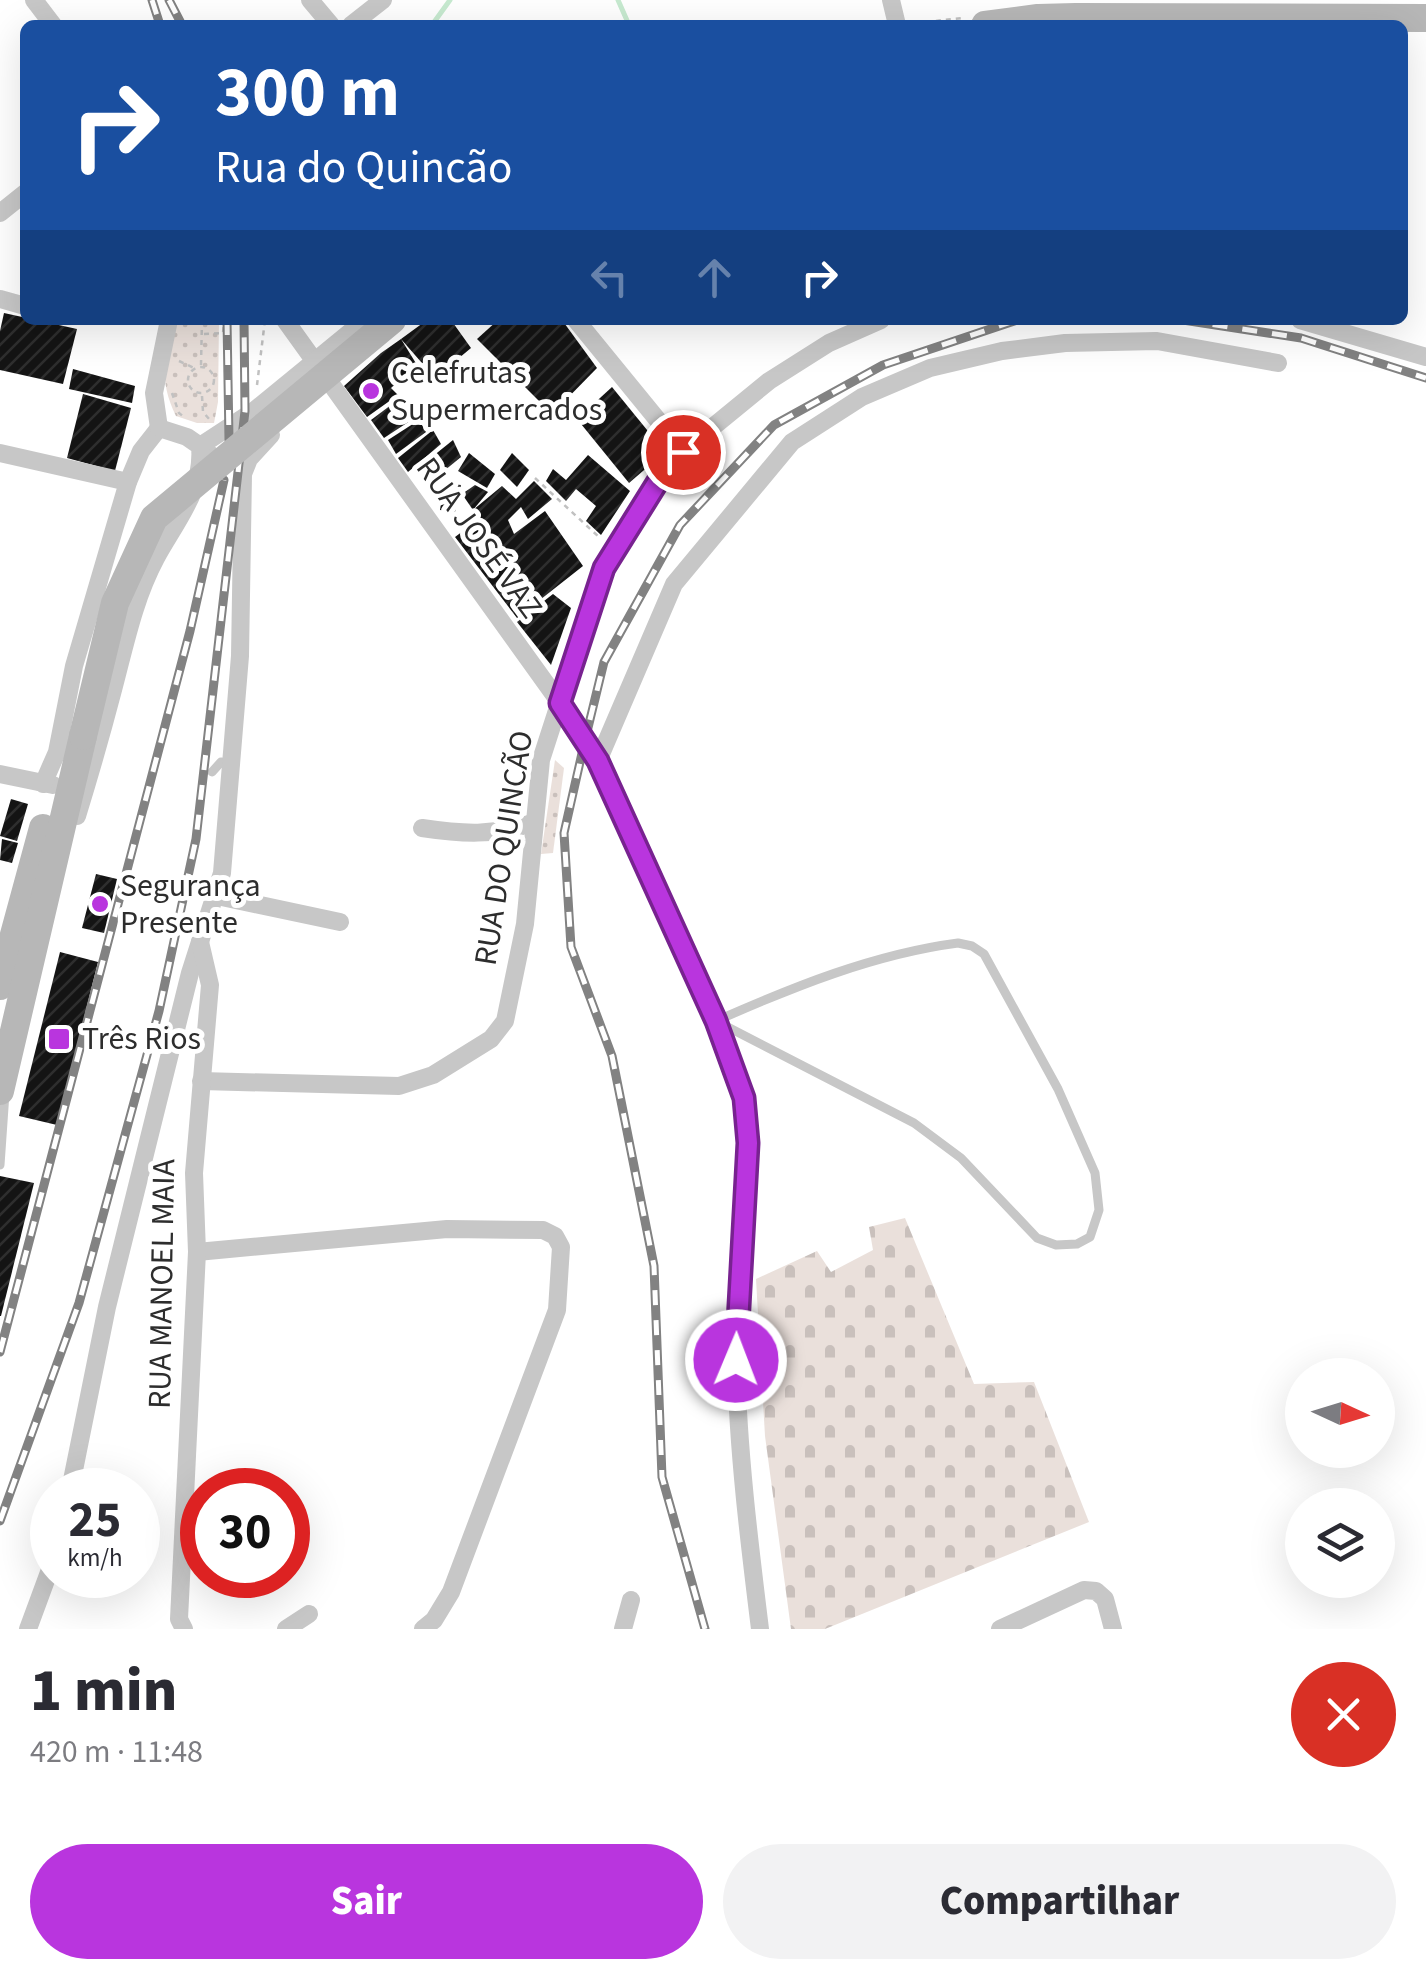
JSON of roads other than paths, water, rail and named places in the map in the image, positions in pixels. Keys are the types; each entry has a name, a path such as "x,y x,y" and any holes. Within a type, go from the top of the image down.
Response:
{"main road":[{"path":"1081,20 1139,8 1313,8 1348,20"},
{"path":"1376,20 1426,18"},
{"path":"1023,20 1063,20"},
{"path":"0,986 48,810 60,778 84,736 115,603 154,518 386,325"},
{"path":"4,1071 39,931 60,778"}],"street":[{"path":"34,0 49,20"},
{"path":"310,0 327,20"},
{"path":"357,20 383,0"},
{"path":"0,213 20,197"},
{"path":"0,774 60,778 57,752 74,666 128,482 141,451 158,428 154,393 168,325"},
{"name":"RUA JOSÉ VAZ","path":"289,325 598,761 716,1021 744,1098 748,1143 736,1360 742,1479 760,1629"},
{"path":"200,446 255,410 359,325"},
{"path":"74,1468 107,1307 200,942 217,896 240,656 243,474 249,459 274,431 403,325"},
{"path":"580,325 683,452"},
{"name":"RUA DO QUINCÃO","path":"201,1081 399,1086 433,1075 491,1039 505,1021 525,924 541,760 604,568 670,462 769,381 830,344 871,325"},
{"path":"1347,326 1426,356"},
{"path":"598,761 674,584 792,442 862,397 930,368 1002,351 1066,342 1157,341 1278,362"},
{"path":"158,428 187,437 243,474"},
{"path":"39,931 97,754 132,616 154,563 191,500 202,468 200,446"},
{"path":"0,453 128,482"},
{"path":"422,828 464,835 489,834 532,823"},
{"path":"217,896 340,922"},
{"name":"RUA MANOEL MAIA","path":"179,1626 196,1252 194,1172 210,986 200,942"},
{"path":"196,1252 446,1229 543,1230 555,1236 561,1247 556,1310 451,1592 434,1620 423,1629"},
{"path":"1000,1629 1084,1590 1096,1591 1105,1599 1113,1629"},
{"path":"28,1629 39,1598"},
{"path":"623,1629 631,1600"},
{"path":"1030,1629 1043,1608"},
{"path":"286,1629 309,1614"}],"lane":[{"path":"212,772 220,762 232,763"},
{"path":"958,943 972,946 984,954 1058,1089 1095,1173 1099,1210 1090,1237 1077,1244 1056,1245 1037,1238 961,1158 914,1123 716,1021 776,994 924,947 958,943"},
{"path":"0,1165 4,1071"}],"waterway":[{"path":"436,20 450,0"},
{"path":"618,0 627,20"}],"railway":[{"path":"152,0 158,20"},
{"path":"169,0 179,20"},
{"path":"227,325 229,440"},
{"path":"0,1521 79,1303 159,1011 196,839 245,411 244,325"},
{"path":"705,1629 662,1477 654,1266 612,1056 571,947 564,833 585,740 604,662 680,525 774,425 883,365 1002,325"},
{"path":"1216,325 1301,338 1426,378"},
{"path":"0,1352 190,631 224,480"}],"place":[{"name":"Celefrutas Supermercados","path":"371,391"},
{"name":"Segurança Presente","path":"100,904"},
{"name":"Três Rios","path":"59,1039"}]}
